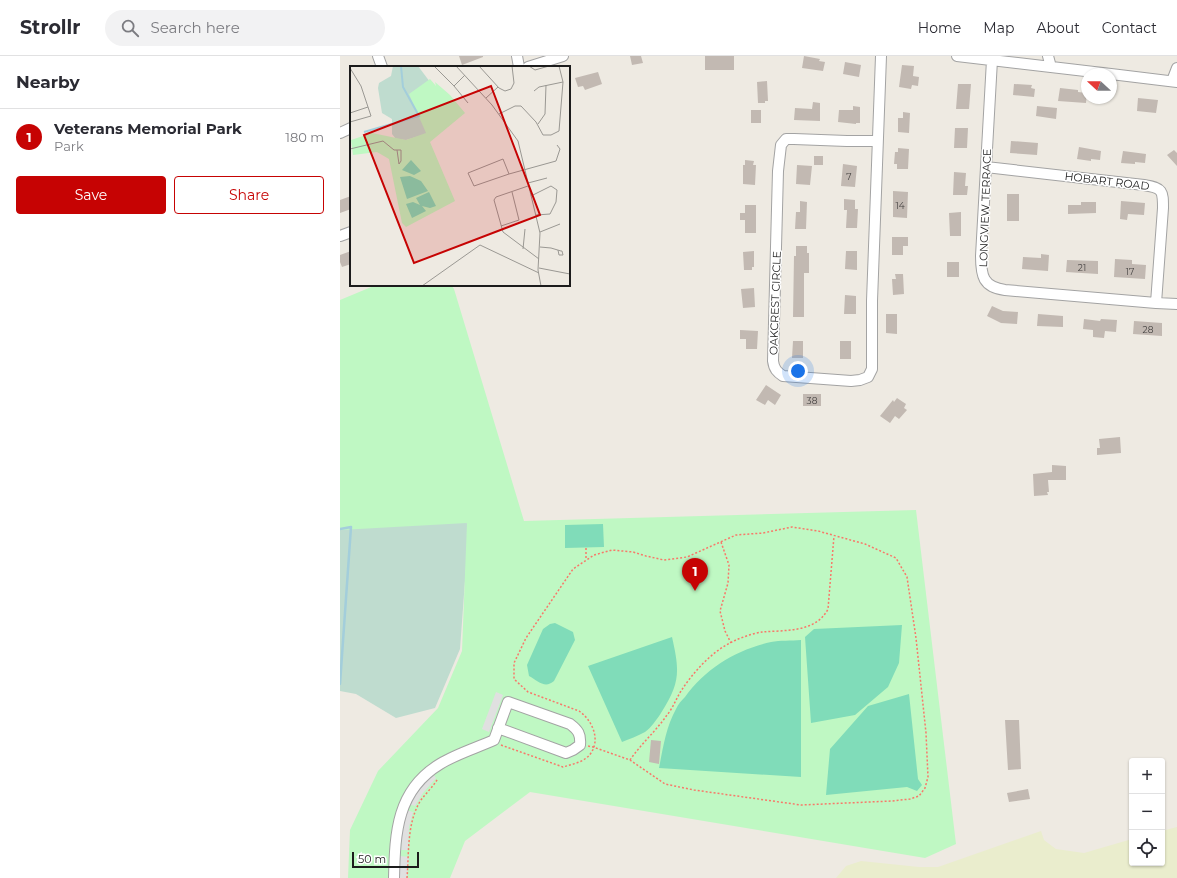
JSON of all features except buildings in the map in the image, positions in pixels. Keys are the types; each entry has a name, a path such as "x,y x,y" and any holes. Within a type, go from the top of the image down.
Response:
{"street":[{"path":"378,56 382,66"},
{"path":"517,56 519,66"},
{"path":"531,66 563,56"},
{"name":"OAKCREST CIRCLE","path":"877,140 847,141 794,139 786,140 781,145 778,171 773,366 777,372 783,376 856,380 868,376 872,369 872,301 880,56"},
{"path":"957,56 1081,70"},
{"path":"1048,56 1051,67"},
{"name":"LONGVIEW TERRACE","path":"992,60 981,268 982,276 987,284 995,288 1005,290 1156,304 1177,304"},
{"path":"1117,75 1175,81 1177,68"},
{"path":"340,133 350,128"},
{"name":"HOBART ROAD","path":"986,167 1159,188 1162,192 1163,208 1156,304"},
{"path":"340,236 350,232"},
{"path":"394,878 399,820 407,797 414,786 441,764 494,740 498,728 508,702 570,724 577,729 581,738 580,745 573,750 566,752 498,728"}],"path":[{"path":"499,744 563,766 574,764 583,760 591,753 594,733 592,725 586,716 579,711 528,692 514,679 514,663 526,638 573,570 594,555 612,550 633,552 664,560 687,557 736,535 763,533 792,527 818,531 865,544 896,558 907,577 916,638 926,733 928,777 925,788 920,796 892,801 801,805 694,790 665,784 630,760 593,747"},
{"path":"630,760 639,747 668,714 691,676 717,651 735,640 761,632 796,630 812,624 824,616 828,610 834,536"},
{"path":"721,542 729,565 729,571 728,583 720,610 731,643"},
{"path":"586,548 586,560"},
{"path":"407,878 412,820 423,796 437,780 438,776"}],"green space":[{"path":"374,286 452,286 454,289 524,521 916,510 956,844 925,858 530,792 465,841 450,878 348,878 350,830 378,771 438,708 462,651 467,523 340,530 340,300"},
{"path":"340,371 469,526 460,649 435,708 396,718 356,694 340,691"},
{"path":"603,524 604,547 565,548 565,525"},
{"path":"555,623 573,632 575,640 554,681 545,684 538,682 529,676 527,665 543,629 550,624"},
{"path":"902,625 899,663 888,687 855,715 811,723 805,637 814,629"},
{"path":"672,637 676,659 677,677 672,693 661,713 645,732 622,742 588,666"},
{"path":"801,640 801,777 659,768 665,738 677,707 702,677 734,655 758,645 778,641"},
{"path":"909,694 918,779 922,785 917,791 907,787 826,795 830,749 868,706"},
{"path":"1177,827 1177,878 836,878 846,866 861,861 919,867 938,867 1041,831 1044,840 1056,849 1084,853 1129,840 1129,866 1165,866 1165,830"}],"shaded area":[{"path":"496,692 503,695 489,732 482,729"},
{"path":"432,772 436,778 423,793 415,806 408,804 411,799"},
{"path":"406,810 413,812 409,827 408,850 401,850 402,830"},
{"path":"400,856 409,857 407,878 399,878"}],"waterway":[{"path":"340,529 351,527 340,684"}],"place":[{"name":"Veterans Memorial Park","path":"695,591"}]}
